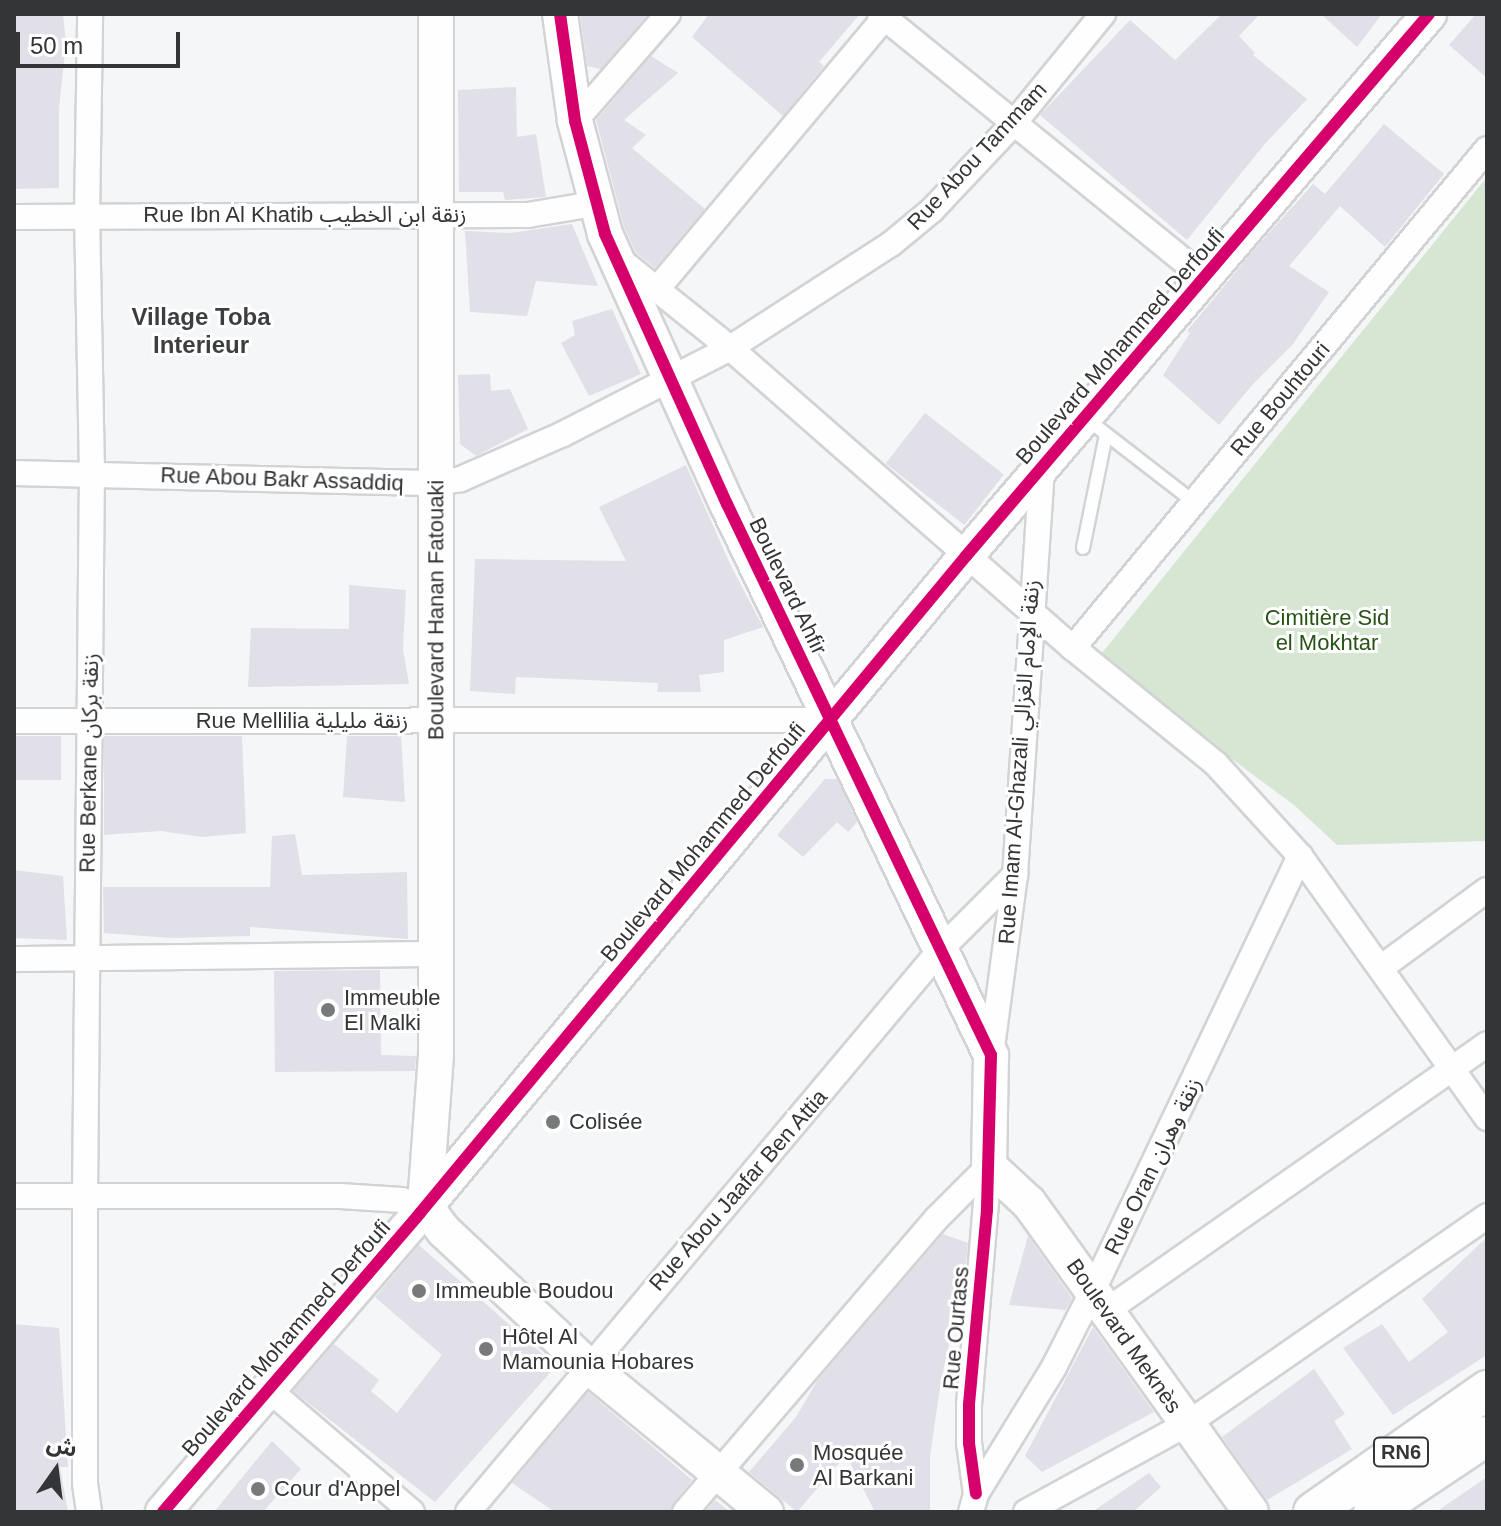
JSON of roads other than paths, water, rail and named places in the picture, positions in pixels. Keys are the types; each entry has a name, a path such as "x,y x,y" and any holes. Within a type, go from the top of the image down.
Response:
{"main road":[{"name":"RN6","path":"1313,1512 1487,1390"},
{"name":"RN6","path":"1373,1512 1487,1436"}],"street":[{"name":"Rue Berkane زنقة بركان","path":"89,1512 85,1483 85,1197 92,473 87,216 90,14"},
{"name":"Boulevard Hanan Fatouaki","path":"425,1206 436,1055 436,14"},
{"name":"Boulevard Ahfir","path":"560,14 575,121 594,204 614,255 830,720 991,1055 989,1166"},
{"path":"575,121 668,14"},
{"name":"Rue Abou Tammam","path":"671,380 730,348 920,221 1014,123 1103,14"},
{"name":"Boulevard Mohammed Derfoufi","path":"163,1512 425,1206 966,556 1042,468 1096,426 1205,278 1429,14"},
{"path":"657,289 884,15 1205,278"},
{"name":"Rue Bouhtouri","path":"1073,648 1487,149"},
{"name":"Rue Ibn Al Khatib زنقة ابن الخطيب","path":"14,217 528,215 594,204"},
{"path":"614,255 730,348 1031,613 1216,764 1300,856 1487,1118"},
{"name":"Rue Abou Bakr Assaddiq","path":"14,473 437,483 461,479 563,434 671,380"},
{"name":"Rue Imam Al-Ghazali زنقة الإمام الغزالي","path":"991,1055 1015,875 1042,468"},
{"name":"Rue Mellilia زنقة مليلية","path":"14,721 830,720"},
{"name":"Rue Oran زنقة وهران","path":"973,1503 1054,1367 1099,1301 1300,856"},
{"name":"Rue Abou Jaafar Ben Attia","path":"468,1512 941,949 1015,875"},
{"path":"1382,967 1487,890"},
{"path":"14,959 436,954"},
{"path":"1099,1301 1487,1044"},
{"path":"685,1512 937,1218 989,1166"},
{"name":"Boulevard Meknès","path":"989,1166 1029,1203 1251,1512"},
{"name":"Rue Ourtass","path":"973,1503 969,1405 989,1166"},
{"path":"14,1196 353,1196 402,1200 425,1206 444,1231 588,1366 766,1512"},
{"path":"1026,1512 1071,1491 1187,1424 1487,1216"},
{"path":"269,1390 412,1512"}],"lane":[{"path":"1096,426 1194,502"},
{"path":"1083,548 1096,426"}],"place":[{"name":"Immeuble El Malki","path":"328,1010"},
{"name":"Colisée","path":"553,1122"},
{"name":"Immeuble Boudou","path":"419,1291"},
{"name":"Hôtel Al Mamounia Hobares","path":"486,1349"},
{"name":"Mosquée Al Barkani","path":"797,1465"},
{"name":"Cour d'Appel","path":"258,1489"}],"district":[{"name":"Village Toba Interieur","path":"201,331"}],"park label":[{"name":"Cimitière Sid el Mokhtar","path":"1327,630"}]}
